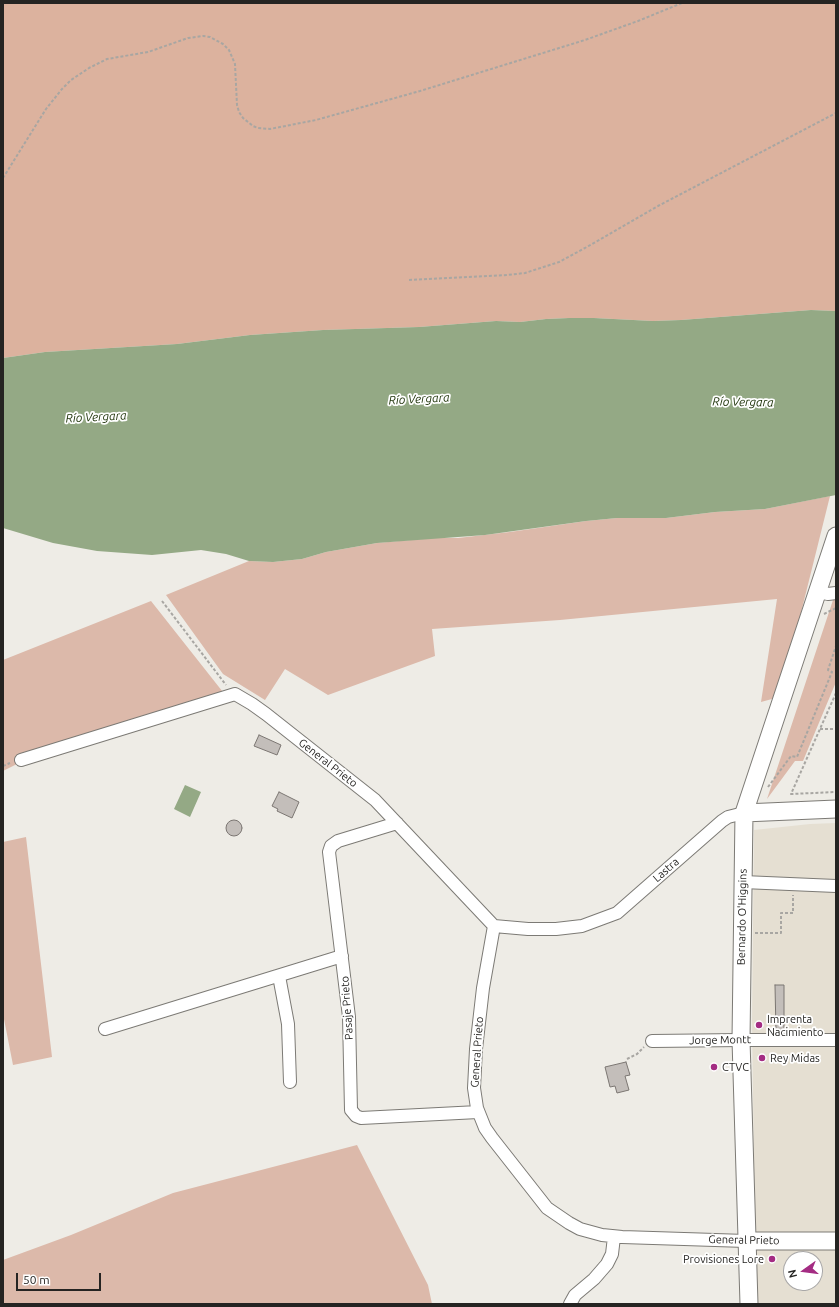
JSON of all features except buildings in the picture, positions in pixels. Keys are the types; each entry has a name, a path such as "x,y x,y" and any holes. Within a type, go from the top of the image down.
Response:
{"main road":[{"name":"Bernardo O'Higgins","path":"749,1304 741,1040 744,813 835,541"},
{"name":"Lastra","path":"744,813 836,809"},
{"name":"General Prieto","path":"746,1240 836,1241"}],"street":[{"path":"818,592 828,594 836,593"},
{"path":"21,760 235,694"},
{"name":"General Prieto","path":"235,694 266,714 375,800 494,926 483,988 476,1049 474,1088 478,1112 485,1128 492,1138 547,1208 580,1229 614,1237 746,1240"},
{"name":"Lastra","path":"494,926 528,929 556,929 582,926 617,913 722,821 728,817 744,813"},
{"name":"Pasaje Prieto","path":"397,823 338,841 333,844 329,855 349,1017 351,1110 354,1115 361,1118 478,1112"},
{"path":"743,882 836,886"},
{"path":"105,1029 342,956"},
{"path":"279,976 288,1024 290,1082"},
{"name":"Jorge Montt","path":"647,1045 741,1040 836,1040"},
{"path":"570,1304 574,1295 594,1279 607,1264 612,1254 614,1237"}],"path":[{"path":"3,178 46,109 71,80 90,68 107,60 148,52 188,38 196,36 210,37 223,44 229,50 235,64 237,105 239,112 252,126 270,129 316,120 420,91 586,40 682,3"},
{"path":"409,280 506,276 524,273 559,262 658,206 836,113"},
{"path":"162,601 222,681 235,694"},
{"path":"768,787 792,756 797,757 832,672 828,670 836,646"},
{"path":"836,693 791,794 836,792"},
{"path":"820,729 836,729"},
{"path":"742,933 781,933 781,913 793,913 793,884"},
{"path":"627,1059 637,1054 647,1045"}],"shaded area":[{"path":"3,3 836,3 836,311 811,310 681,320 653,321 569,318 520,322 496,321 419,327 323,330 250,335 177,344 45,352 3,358"},
{"path":"830,496 783,685 772,699 761,702 777,599 560,620 432,629 435,656 328,695 285,669 265,700 223,674 166,595 249,561 273,562 302,559 326,552 377,543 433,538 458,538 586,521 617,518 666,518 715,512 765,509"},
{"path":"836,591 836,682 803,761 795,761 767,799"},
{"path":"151,601 230,701 17,764 3,771 3,660"},
{"path":"836,823 836,1304 756,1304 752,1022 754,830 810,824"},
{"path":"26,837 52,1057 13,1065 3,1014 3,842"},
{"path":"357,1145 428,1285 432,1304 3,1304 3,1260 71,1235 173,1193"}],"water":[{"name":"Río Vergara","path":"811,310 836,311 836,495 765,509 715,512 666,518 617,518 485,535 377,543 326,552 302,559 273,562 249,561 226,554 201,550 152,555 97,551 53,543 3,528 3,358 45,352 177,344 250,335 323,330 419,327 496,321 520,322 569,318 653,321 681,320"},
{"path":"185,785 201,792 190,817 174,809"}],"place":[{"name":"Imprenta Nacimiento","path":"759,1025"},
{"name":"Rey Midas","path":"762,1058"},
{"name":"CTVC","path":"714,1067"},
{"name":"Provisiones Lore","path":"772,1259"}]}
